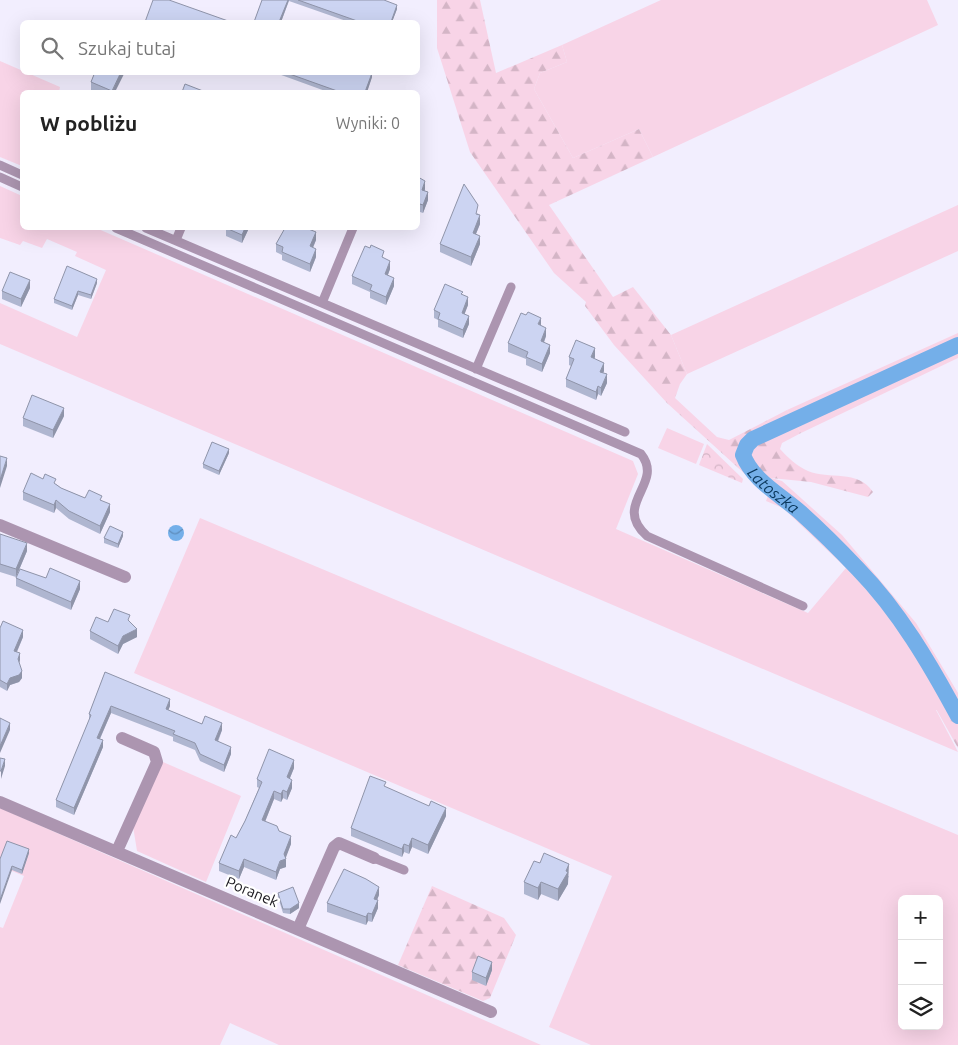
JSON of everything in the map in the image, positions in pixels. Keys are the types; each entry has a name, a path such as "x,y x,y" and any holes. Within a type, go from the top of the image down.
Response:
{"street":[{"path":"0,525 125,577"},
{"path":"117,851 157,762 154,752 122,738"},
{"name":"Poranek","path":"0,802 491,1012"},
{"path":"298,929 334,847 339,843 374,858"}],"lane":[{"path":"0,165 20,174"},
{"path":"0,177 20,186"},
{"path":"121,230 642,454 647,461 648,470 633,511 633,520 639,529 647,536 803,606"},
{"path":"151,230 625,432"},
{"path":"176,240 180,230"},
{"path":"322,302 352,230"},
{"path":"476,369 512,287"},
{"path":"374,858 404,870"}],"green space":[{"path":"437,0 480,0 496,73 562,45 567,62 540,73 534,89 573,158 639,129 653,157 549,205 613,297 633,287 671,335 687,374 680,384 675,398 717,437 729,440 787,410 801,433 782,443 780,449 789,459 816,474 859,480 873,492 868,497 811,482 771,478 757,485 667,403 614,345 585,306 586,302 554,273 470,152 437,48"},
{"path":"661,0 927,0 938,25 653,157 639,129 573,158 534,89 540,73 567,62 562,45"},
{"path":"0,61 20,70 20,75 32,75 60,87 59,90 20,90 20,165 0,157"},
{"path":"0,186 20,195 20,230 101,230 633,461 638,474 616,529 808,613 846,568 783,508 766,501 768,496 757,485 771,478 782,481 842,535 916,623 958,693 958,712 936,710 958,752 0,344 0,303 77,337 106,270 75,256 77,252 47,239 42,248 23,241 20,245 0,238"},
{"path":"958,205 958,251 687,374 671,335"},
{"path":"958,333 958,358 801,433 787,410"},
{"path":"667,428 704,444 696,464 658,448"},
{"path":"707,444 743,479 742,483 699,465"},
{"path":"200,518 958,835 958,1045 591,1045 549,1027 612,876 134,673"},
{"path":"936,709 958,712 958,748"},
{"path":"163,762 241,796 206,882 137,851 133,826"},
{"path":"0,808 541,1045 279,1045 230,1023 220,1045 0,1045 0,927 3,928 24,876 0,866"},
{"path":"432,886 504,918 516,935 490,998 483,1001 398,965"}],"water":[{"path":"173,525 179,525 184,530 182,539 173,541 168,536 168,530"}],"building":[{"path":"153,0 169,0 225,20 146,20"},
{"path":"262,0 288,0 280,20 255,20"},
{"path":"298,0 384,0 397,5 392,20 354,20"},
{"path":"94,75 120,75 112,90 91,82"},
{"path":"292,75 371,75 366,90 334,90"},
{"path":"185,84 200,90 183,90"},
{"path":"420,178 425,181 422,190 428,192 423,205 420,204"},
{"path":"464,184 478,205 476,214 480,215 473,233 480,236 471,257 440,244"},
{"path":"231,230 244,230 242,235"},
{"path":"284,230 311,230 316,232 310,246 316,249 310,264 282,252 283,247 276,244"},
{"path":"371,245 384,251 382,257 390,261 385,274 394,278 386,297 370,290 372,285 352,276 365,246 370,248"},
{"path":"67,266 97,279 91,295 78,291 72,306 54,299"},
{"path":"10,272 30,280 21,299 2,291"},
{"path":"445,284 463,292 461,294 468,297 462,313 469,316 463,330 438,319 440,313 434,310"},
{"path":"528,312 541,318 538,324 546,328 541,341 550,345 542,364 526,357 528,352 508,343 521,313 526,315"},
{"path":"576,340 595,348 591,357 604,363 600,372 607,374 601,388 598,386 596,392 566,379 574,359 569,357"},
{"path":"32,395 64,408 53,430 23,418"},
{"path":"212,442 229,449 219,471 203,464"},
{"path":"0,456 7,458 0,480"},
{"path":"31,473 43,479 45,474 56,479 54,483 61,488 85,498 89,490 102,496 100,500 110,504 100,526 69,511 56,500 54,505 23,492"},
{"path":"110,526 123,532 118,544 104,538"},
{"path":"0,534 27,543 16,569 0,564"},
{"path":"50,568 80,581 71,602 16,578 20,569 46,578"},
{"path":"114,609 130,615 128,620 137,629 123,636 118,646 90,631 96,617 108,622"},
{"path":"3,621 23,630 14,651 20,653 18,659 22,671 19,675 10,678 7,684 0,680 0,628"},
{"path":"105,672 170,699 166,709 202,724 205,716 222,723 215,740 231,747 224,765 200,754 195,743 173,734 175,731 111,706 97,738 103,740 74,808 56,800 91,715 89,714"},
{"path":"0,718 10,723 0,746"},
{"path":"269,749 294,760 287,777 292,780 287,792 283,790 281,794 274,791 262,820 277,826 279,831 291,836 284,854 286,859 280,861 276,872 244,859 239,871 219,863 231,835 236,838 245,821 262,782 257,779"},
{"path":"0,758 5,759 1,771 0,771"},
{"path":"370,776 386,782 384,786 429,806 431,801 446,808 428,845 412,838 409,846 404,844 402,849 351,828"},
{"path":"7,841 29,849 22,870 12,866 0,900 0,859"},
{"path":"544,853 569,864 566,871 568,872 558,889 541,882 538,888 524,882 534,861 540,863"},
{"path":"344,869 379,887 374,899 378,900 372,914 368,913 366,917 327,903"},
{"path":"293,887 299,903 290,909 283,909 278,893"},
{"path":"478,956 492,962 486,978 472,972"}],"waterway":[{"name":"Latoszka","path":"958,345 753,439 747,445 743,455 760,480 801,513 873,585 913,639 958,716"}]}
